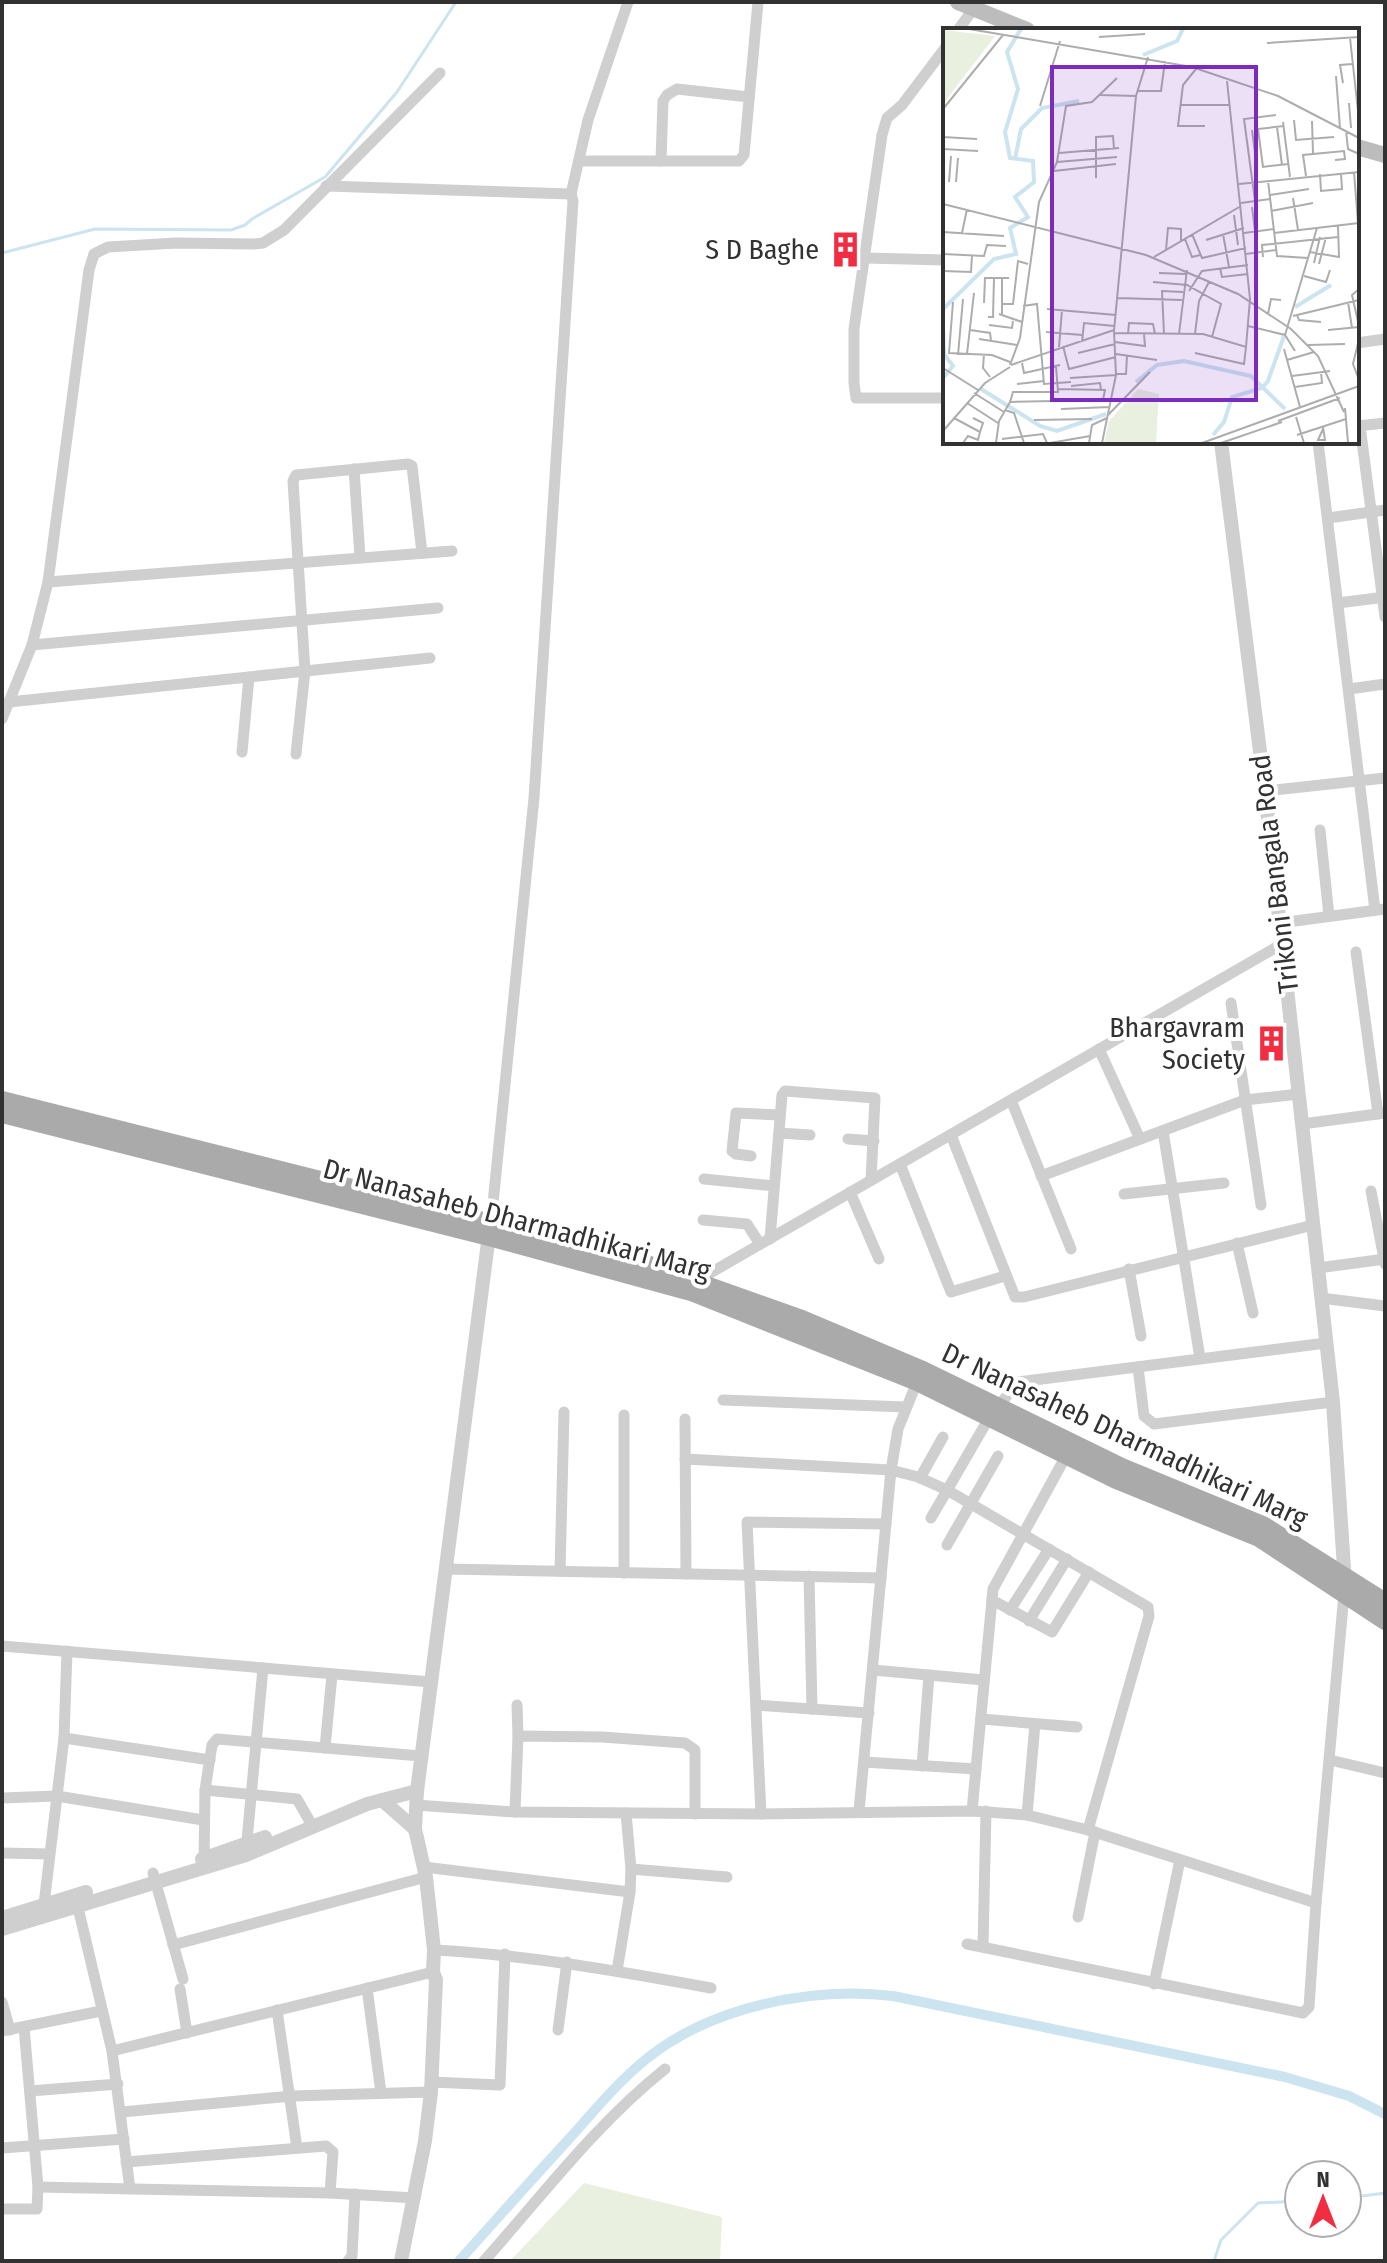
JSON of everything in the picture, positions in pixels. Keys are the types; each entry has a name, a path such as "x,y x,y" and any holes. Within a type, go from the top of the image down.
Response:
{"main road":[{"path":"966,5 1022,28"},
{"path":"1359,148 1385,155"},
{"name":"Dr Nanasaheb Dharmadhikari Marg","path":"2,1100 490,1230"},
{"name":"Dr Nanasaheb Dharmadhikari Marg","path":"2,1114 490,1230 630,1258 694,1286 802,1319 993,1411 1263,1525 1345,1585 1385,1621"},
{"name":"Dr Nanasaheb Dharmadhikari Marg","path":"993,1411 1066,1456 1150,1495 1259,1538 1345,1585 1385,1602"}],"street":[{"path":"401,2261 428,2088 436,1980 425,1872 415,1829 417,1794 490,1230 534,798 573,201 571,194 588,120 628,2"},
{"path":"579,161 739,161 744,155 758,2"},
{"path":"959,28 966,5"},
{"path":"943,51 902,105 887,118 854,329 856,398 943,398"},
{"path":"2,719 32,645 48,582 89,270 94,254 100,249 116,246 263,243 284,230 440,73"},
{"path":"661,161 663,101 667,95 677,89 749,97"},
{"path":"326,186 571,194"},
{"path":"866,258 943,260"},
{"path":"1359,343 1385,339"},
{"path":"1359,426 1385,423"},
{"path":"1359,433 1385,617"},
{"name":"Trikoni Bangala Road","path":"1221,444 1265,791 1333,1402 1345,1585"},
{"path":"1280,923 1380,910 1360,781 1318,444"},
{"path":"296,754 305,671 294,478 299,473 408,464 414,468 422,553"},
{"path":"354,469 360,557"},
{"path":"1328,518 1385,510"},
{"path":"48,582 452,551"},
{"path":"1338,603 1384,597"},
{"path":"32,645 438,608"},
{"path":"9,702 430,658"},
{"path":"242,752 249,677"},
{"path":"1349,689 1385,684"},
{"path":"1265,791 1385,778"},
{"path":"1320,830 1329,916"},
{"path":"694,1286 850,1192 1282,944"},
{"path":"1302,1124 1381,1113 1356,952"},
{"path":"1231,1003 1261,1205"},
{"path":"1099,1049 1140,1139"},
{"path":"765,1242 774,1186 782,1095 787,1091 874,1097 871,1180"},
{"path":"1041,1176 1245,1100 1299,1094"},
{"path":"1011,1100 1071,1249"},
{"path":"751,1156 732,1151 736,1113 780,1115"},
{"path":"1163,1131 1200,1358"},
{"path":"779,1133 810,1135"},
{"path":"951,1135 1012,1295 1019,1298 1313,1225"},
{"path":"848,1139 874,1141"},
{"path":"900,1164 951,1292 1005,1276"},
{"path":"704,1179 774,1186"},
{"path":"1124,1194 1224,1183"},
{"path":"1318,1268 1385,1261 1371,1191"},
{"path":"850,1192 879,1259"},
{"path":"703,1220 747,1224 765,1242"},
{"path":"1237,1243 1253,1313"},
{"path":"1129,1269 1141,1336"},
{"path":"1321,1298 1385,1306"},
{"path":"931,1518 993,1411 1013,1385 1025,1380 1326,1343"},
{"path":"1138,1367 1144,1416 1154,1424 1333,1402"},
{"path":"859,1811 891,1470 898,1429 920,1376"},
{"path":"723,1400 905,1407"},
{"path":"560,1571 564,1412"},
{"path":"624,1415 624,1573"},
{"path":"685,1419 686,1574"},
{"path":"920,1478 943,1437"},
{"path":"947,1545 998,1456"},
{"path":"972,1811 992,1600 998,1578 1066,1456"},
{"path":"685,1459 891,1470 920,1478 947,1490 1146,1605 1150,1613 1091,1831 1078,1917"},
{"path":"761,1814 747,1522 886,1524"},
{"path":"1010,1610 1049,1549"},
{"path":"1029,1621 1067,1559"},
{"path":"446,1569 881,1578"},
{"path":"992,1600 1052,1632 1089,1572"},
{"path":"809,1576 812,1709"},
{"path":"967,1944 1299,2014 1305,2012 1309,2007 1345,1585"},
{"path":"2,1646 431,1682"},
{"path":"44,1904 64,1738 67,1651"},
{"path":"246,1850 263,1668"},
{"path":"873,1670 984,1680"},
{"path":"325,1748 332,1675"},
{"path":"922,1766 929,1675"},
{"path":"515,1812 517,1705"},
{"path":"756,1705 869,1713"},
{"path":"981,1719 1077,1727"},
{"path":"1027,1815 1035,1724"},
{"path":"518,1736 602,1737 685,1743 695,1750 695,1814"},
{"path":"64,1738 210,1760"},
{"path":"204,1863 205,1790 212,1745 217,1739 421,1756"},
{"path":"1330,1760 1385,1773"},
{"path":"864,1762 976,1769"},
{"path":"205,1790 297,1799 311,1823"},
{"path":"2,1929 76,1900 246,1850 376,1795 417,1794 515,1812 761,1814 986,1811 1027,1815 1091,1831 1316,1903"},
{"path":"311,1823 382,1800 417,1794"},
{"path":"2,1798 57,1796 203,1820"},
{"path":"382,1800 415,1829"},
{"path":"983,1946 986,1811"},
{"path":"617,1971 630,1892 626,1813"},
{"path":"2,1853 49,1854"},
{"path":"1154,1984 1180,1860"},
{"path":"631,1869 727,1877"},
{"path":"173,1945 425,1872 630,1892"},
{"path":"155,1878 182,1984 187,2033"},
{"path":"2,1918 44,1904 76,1900"},
{"path":"76,1900 112,2051 130,2189"},
{"path":"434,1950 567,1962 711,1988"},
{"path":"122,2112 292,2096 500,2085 505,1954"},
{"path":"558,2030 567,1962"},
{"path":"112,2051 433,1972"},
{"path":"367,1988 381,2093"},
{"path":"2,2002 6,2031 101,2011"},
{"path":"277,2010 292,2096 297,2148"},
{"path":"2,2209 37,2209 38,2187 24,2027"},
{"path":"484,2261 596,2134 665,2069"},
{"path":"30,2091 118,2084"},
{"path":"2,2148 124,2139"},
{"path":"126,2162 326,2146 333,2152 330,2193"},
{"path":"38,2187 411,2197"},
{"path":"348,2261 352,2256 355,2194"},
{"path":"393,2261 411,2197"}],"green space":[{"path":"584,2183 722,2217 720,2261 510,2261"}],"waterway":[{"path":"2,253 95,229 231,230 245,225 325,177 397,92 456,2"},
{"path":"459,2261 606,2098 645,2060 700,2026 763,2004 796,1998 829,1994 893,1996 1285,2077 1349,2096 1385,2114"},
{"path":"1363,2196 1385,2193"},
{"path":"1214,2261 1221,2240 1258,2203 1283,2202"}],"place":[{"name":"S D Baghe","path":"845,249"},
{"name":"Bhargavram Society","path":"1271,1043"}]}
